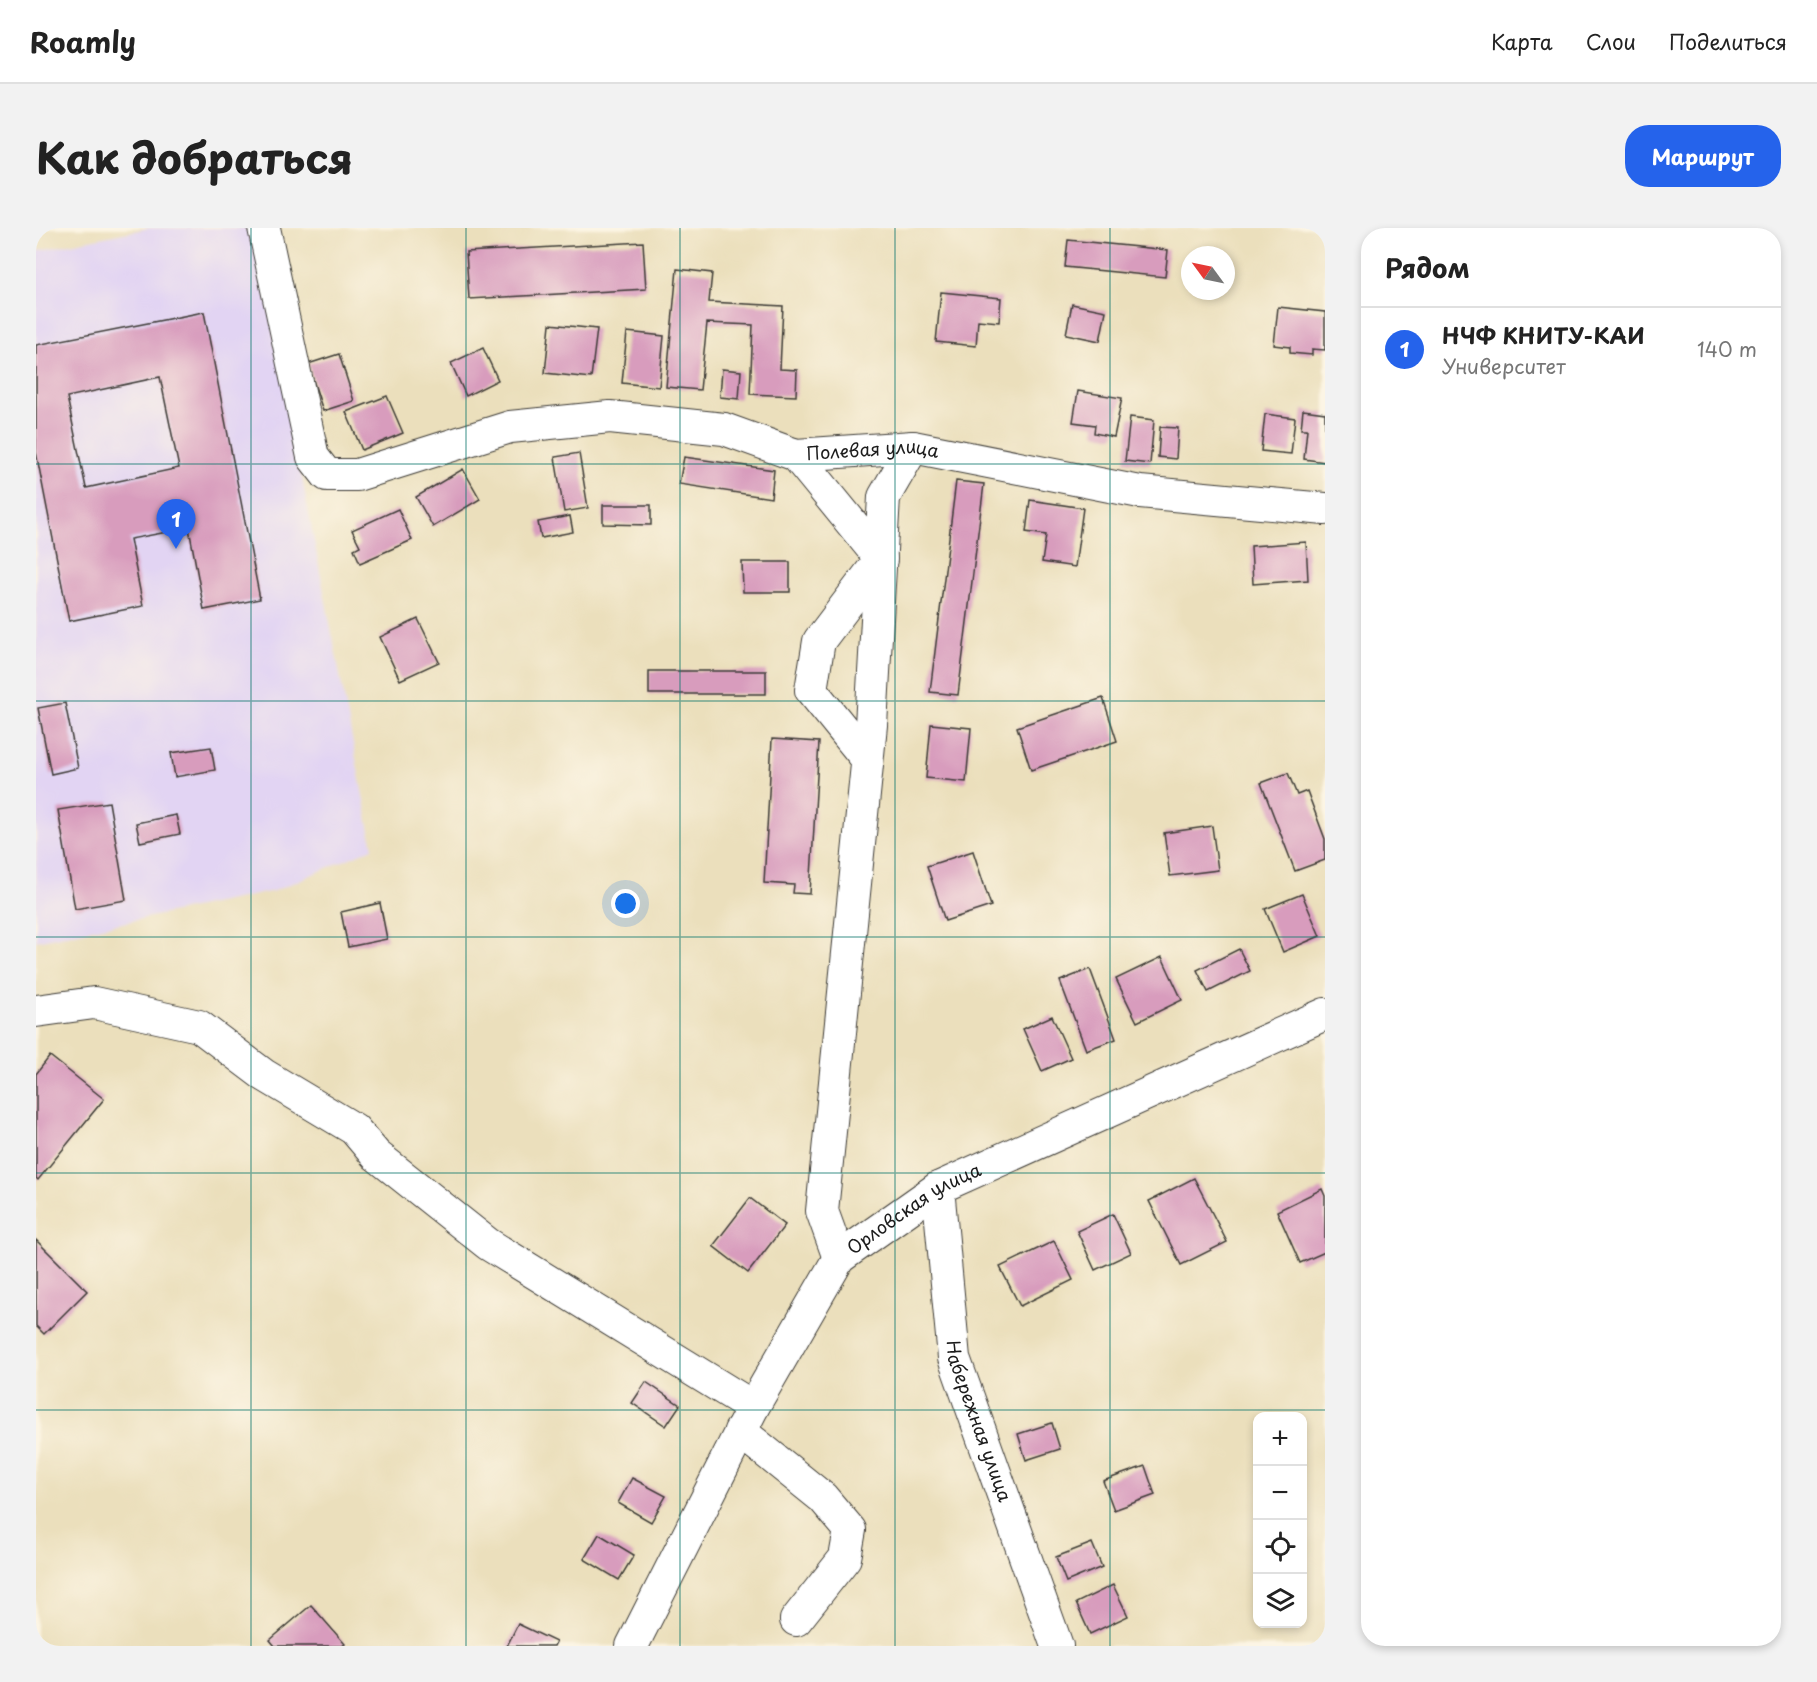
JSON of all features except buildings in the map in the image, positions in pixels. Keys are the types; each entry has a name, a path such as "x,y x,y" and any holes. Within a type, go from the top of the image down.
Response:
{"street":[{"name":"Полевая улица","path":"264,228 313,457 327,475 357,475 510,428 610,417 724,429 796,455 913,447 1140,492 1325,509"},
{"path":"839,1258 822,1211 867,759 884,497 913,447"},
{"path":"796,455 881,560"},
{"path":"867,759 811,690 819,640 881,560"},
{"path":"36,1011 94,1004 199,1026 264,1075 354,1129 376,1155 488,1244 747,1419 823,1498 850,1530 845,1558 796,1620"},
{"name":"Орловская улица","path":"632,1646 747,1419 839,1258 938,1188 1325,1014"},
{"name":"Набережная улица","path":"938,1188 954,1358 1057,1646"}],"shaded area":[{"path":"149,228 254,228 373,848 274,891 36,941 36,251"}],"place":[{"name":"НЧФ КНИТУ-КАИ","path":"176,549"}]}
